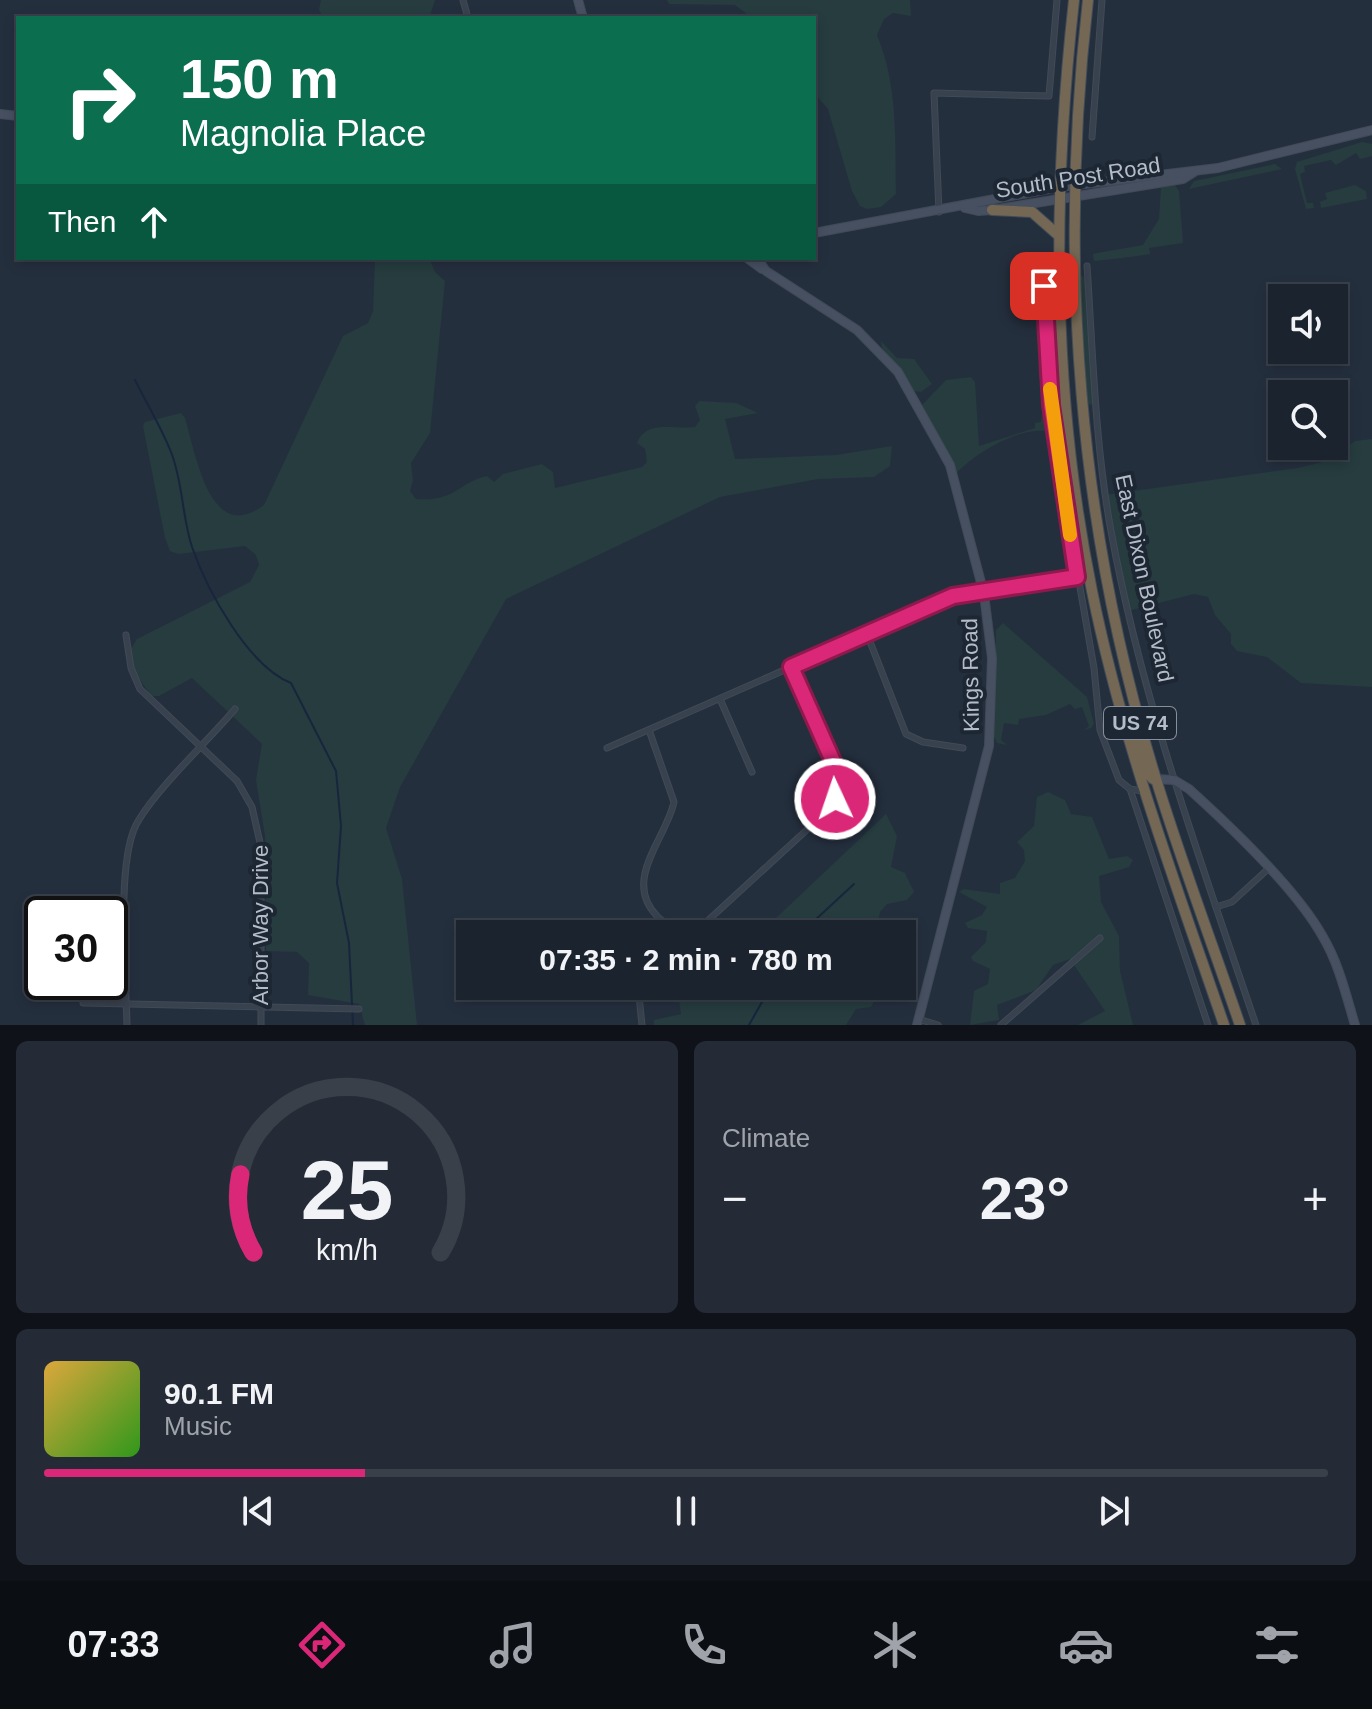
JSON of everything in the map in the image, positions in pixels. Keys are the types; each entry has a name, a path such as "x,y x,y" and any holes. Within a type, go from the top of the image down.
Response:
{"highway":[{"name":"US 74","path":"1074,0 1058,193 1057,262 1063,383 1086,560 1143,791 1224,1025"},
{"name":"East Dixon Boulevard","path":"1088,0 1080,64 1074,190 1074,312 1082,411 1107,581 1156,779 1240,1025"},
{"path":"992,210 1032,212 1058,234"},
{"path":"1118,698 1126,709 1147,773 1156,779"},
{"path":"1143,791 1152,792 1156,797 1191,895 1198,902"}],"street":[{"path":"939,213 934,93 1049,96 1057,0"},
{"path":"1092,137 1102,0"},
{"path":"1080,64 1095,65"},
{"name":"South Post Road","path":"965,208 992,210 1058,193 1181,170 1194,172 1372,130"},
{"name":"South Post Road","path":"816,233 965,208 976,201 1058,193"},
{"path":"750,260 766,271"},
{"name":"Kings Road","path":"758,260 766,271 857,330 898,372 950,465 984,594 992,648 989,746 918,1022"},
{"path":"1057,262 1047,263 1043,268 1050,384 1077,577 1094,668 1100,730 1113,769 1130,789 1208,1025"},
{"name":"East Dixon Boulevard","path":"1087,266 1097,409 1118,567 1174,780 1256,1025"},
{"path":"1050,384 1063,383"},
{"path":"1082,411 1097,409"},
{"path":"607,748 953,596 984,594 1077,577"},
{"path":"867,634 906,734 923,742 963,748"},
{"name":"Arbor Way Drive","path":"126,635 131,668 140,689 245,793 259,833 261,1025"},
{"path":"649,730 674,802 646,866 642,885 648,905 659,919 681,927 703,925 823,815 835,799 839,778 836,768 791,667"},
{"path":"720,699 752,772"},
{"path":"127,1025 126,875 130,840 144,812 235,709"},
{"path":"1156,779 1174,780 1204,802 1268,869 1325,940 1355,1025"},
{"path":"1130,789 1143,791"},
{"path":"1216,907 1232,902 1252,880 1268,869"},
{"path":"1001,1025 1100,938"},
{"path":"639,1000 642,1025"},
{"path":"83,1003 359,1009"},
{"path":"918,1022 938,1025"}],"green space":[{"path":"321,0 435,0 430,16 323,16 319,10"},
{"path":"667,0 910,0 911,16 893,13 884,19 877,35 892,93 896,194 881,207 867,209 860,206 852,191 828,109 816,95 816,16 749,16 735,5 669,4"},
{"path":"1362,142 1372,144 1372,156 1360,159 1356,153 1336,165 1331,160 1304,166 1305,172 1300,174 1307,203 1313,203 1314,208 1306,209 1295,169 1297,162"},
{"path":"1275,164 1282,169 1189,189 1194,181"},
{"path":"1174,184 1179,191 1183,243 1149,248 1150,254 1094,261 1093,254 1143,245 1159,219 1161,187"},
{"path":"1355,185 1366,191 1367,199 1321,208 1320,202 1327,199 1325,193"},
{"path":"375,260 430,260 435,272 445,281 430,433 411,463 413,480 410,491 416,499 440,498 477,479 487,476 494,482 503,474 542,464 553,472 555,488 642,467 647,462 645,449 637,443 641,436 654,428 695,427 700,420 695,406 699,401 736,403 758,413 725,419 735,459 836,455 892,446 890,466 874,477 818,479 720,497 506,599 400,787 386,828 402,879 417,1025 365,1025 359,1004 308,995 309,963 297,952 266,951 265,836 256,780 262,744 192,678 159,696 151,696 134,671 131,649 137,639 250,582 259,565 256,555 245,546 178,554 170,551 143,426 145,422 181,413 208,491 218,505 230,514 246,515 264,505 343,336 368,323 373,311"},
{"path":"1081,274 1086,280 1094,401 1091,405 1087,403 1078,302"},
{"path":"1040,307 1047,383 1039,386 1042,383 1039,379 1037,310"},
{"path":"881,341 897,358 914,359 932,384 921,392 914,391 882,348"},
{"path":"971,377 975,382 979,446 1035,428 1035,423 1041,422 1043,399 1040,395 1047,397 1051,431 1025,433 999,442 956,473 922,405 946,380"},
{"path":"1372,439 1372,687 1301,683 1267,657 1237,651 1231,644 1231,634 1215,615 1208,597 1194,594 1128,611 1105,495 1297,468 1326,460 1348,460 1348,446 1355,441"},
{"path":"1003,623 1087,697 1094,724 1091,728 1084,730 1089,726 1082,707 1075,709 1070,704 1046,715 1019,719 1018,725 1004,723 1001,740 1007,745 997,743 994,736 996,630"},
{"path":"1048,792 1065,800 1071,814 1092,817 1109,859 1127,856 1133,860 1129,867 1099,876 1101,902 1119,936 1120,971 1133,1025 1078,1025 1105,1011 1070,959 1053,965 1036,990 997,1005 999,1020 970,1025 974,991 988,984 990,969 971,957 986,942 987,931 968,928 965,923 982,915 987,907 959,892 963,889 1000,894 1000,883 1015,878 1025,861 1024,850 1017,842 1034,826 1037,797"},
{"path":"886,814 897,836 891,867 905,873 914,892 907,900 887,904 880,912 879,920 774,920"},
{"path":"679,1000 874,1000 871,1007 856,1009 846,1025 654,1025 654,1020 681,1014"}],"waterway":[{"path":"135,380 171,452 192,547 208,584 245,644 275,674 291,683 336,771 341,826 337,883 349,943 353,1025"},
{"path":"815,920 854,884"},
{"path":"749,1025 763,1000"}],"slow traffic":[{"path":"1050,389 1070,535"}],"route":[{"path":"835,799 839,778 836,768 791,667 953,596 984,594 1077,577 1051,405 1044,286"}]}
